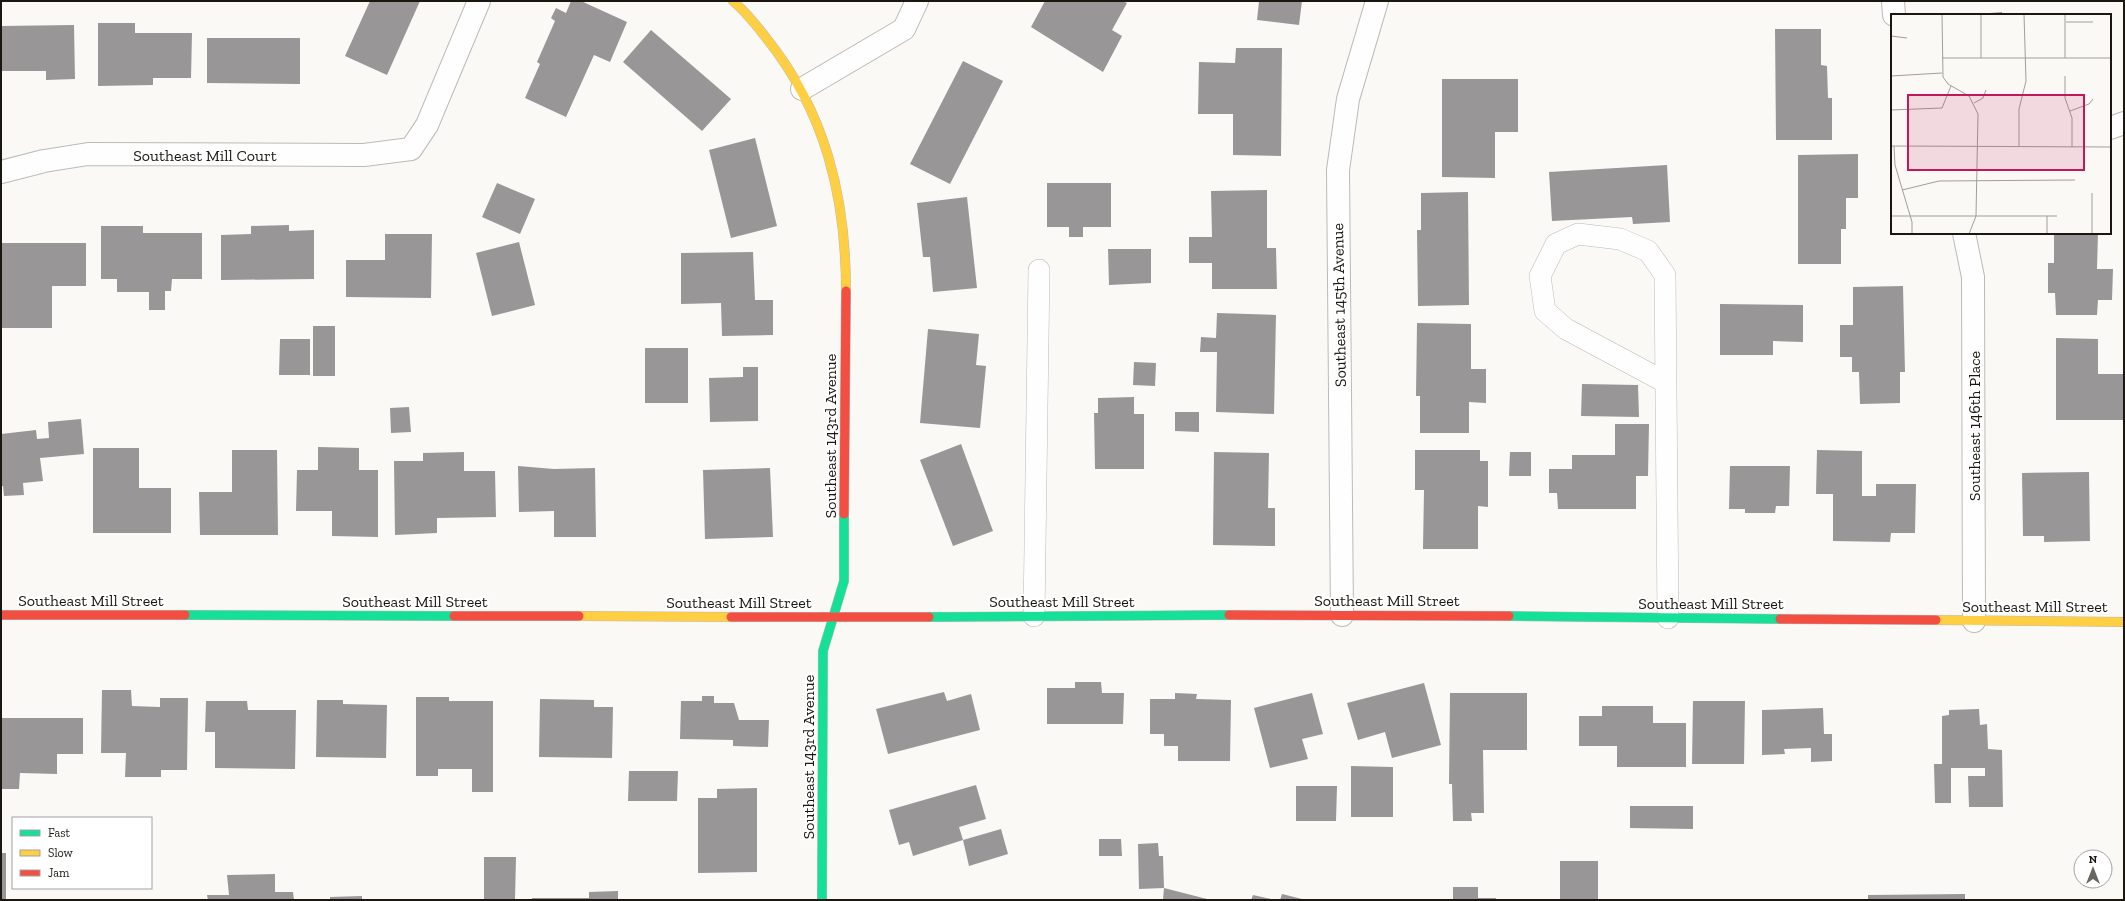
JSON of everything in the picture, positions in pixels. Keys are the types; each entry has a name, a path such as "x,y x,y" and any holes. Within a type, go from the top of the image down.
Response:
{"street":[{"name":"Southeast Mill Court","path":"1,172 44,161 88,154 364,155 411,149 427,125 479,1"},
{"name":"Southeast 143rd Avenue","path":"732,1 739,6 775,48 802,89 823,135 836,178 843,223 846,269 844,580 824,651 822,900"},
{"path":"802,89 904,29 917,1"},
{"name":"Southeast 145th Avenue","path":"1342,615 1338,170 1348,99 1377,1"},
{"path":"1893,1 1894,14"},
{"path":"2111,128 2124,123"},
{"name":"Southeast 146th Place","path":"1964,234 1974,277 1974,621"},
{"name":"Southeast Mill Street","path":"1,615 834,617 1342,615 2124,622"}],"lane":[{"path":"1665,382 1566,329 1545,311 1540,276 1556,244 1578,234 1620,239 1648,251 1665,274 1668,618"},
{"path":"1034,616 1039,270"}],"building":[{"path":"370,1 420,1 387,75 345,56"},
{"path":"571,1 581,1 627,22 610,62 594,55 566,117 525,98 540,64 537,62 555,21 551,18 556,8 566,13"},
{"path":"1045,1 1122,1 1127,3 1112,30 1122,36 1103,72 1031,27"},
{"path":"1259,1 1302,1 1299,25 1257,20"},
{"path":"2002,12 2002,14 1978,14"},
{"path":"98,23 135,23 135,33 192,33 191,78 153,78 153,85 98,86"},
{"path":"74,25 75,79 46,80 46,71 1,71 1,26"},
{"path":"1775,29 1821,29 1821,65 1827,66 1828,98 1832,98 1832,140 1776,140"},
{"path":"651,30 731,99 702,131 623,62"},
{"path":"207,38 300,38 300,84 207,83"},
{"path":"1236,48 1282,48 1281,156 1233,155 1233,114 1198,114 1199,62 1235,63"},
{"path":"963,61 1003,81 950,184 910,164"},
{"path":"1442,79 1518,79 1518,132 1495,132 1495,178 1442,177"},
{"path":"755,138 777,226 731,238 709,150"},
{"path":"1858,154 1858,198 1846,198 1846,229 1841,229 1841,264 1798,264 1798,155"},
{"path":"1667,165 1670,222 1633,224 1632,217 1552,221 1549,172"},
{"path":"497,183 535,199 520,234 482,217"},
{"path":"1047,183 1111,183 1111,227 1083,227 1083,237 1069,237 1069,227 1047,227"},
{"path":"1267,190 1267,248 1276,248 1277,289 1212,289 1212,263 1189,263 1189,237 1212,237 1211,191"},
{"path":"1468,192 1469,305 1418,306 1417,230 1421,230 1421,193"},
{"path":"967,197 977,288 933,292 930,257 923,257 917,203"},
{"path":"289,225 289,231 314,230 314,279 221,280 221,235 251,234 251,226"},
{"path":"101,226 143,226 143,233 202,233 202,279 172,279 171,291 165,291 165,310 149,310 149,292 117,292 117,279 101,279"},
{"path":"385,234 432,234 431,298 346,297 346,260 385,260"},
{"path":"2054,234 2098,234 2097,269 2113,269 2112,300 2098,300 2097,315 2056,315 2055,293 2048,293 2048,263 2054,263"},
{"path":"519,242 535,305 492,316 476,253"},
{"path":"1,243 86,243 86,286 52,286 52,328 1,328"},
{"path":"1108,249 1151,249 1151,283 1109,285"},
{"path":"753,252 755,300 773,300 773,335 722,336 721,303 681,304 681,253"},
{"path":"1903,286 1905,372 1900,372 1900,403 1860,404 1859,372 1852,372 1852,357 1840,357 1840,325 1853,325 1853,287"},
{"path":"1720,304 1803,305 1803,342 1773,341 1773,355 1720,355"},
{"path":"1217,313 1276,315 1274,414 1216,412 1217,352 1200,352 1201,337 1216,338"},
{"path":"1417,323 1471,324 1471,369 1486,369 1486,403 1469,402 1469,433 1420,433 1420,396 1416,396"},
{"path":"313,326 335,326 335,376 313,376"},
{"path":"928,329 979,334 976,365 986,366 980,428 920,423"},
{"path":"2056,338 2098,339 2098,374 2124,374 2124,420 2056,420"},
{"path":"280,339 310,339 310,375 279,375"},
{"path":"645,348 688,348 688,403 645,403"},
{"path":"1134,362 1156,363 1155,386 1133,385"},
{"path":"743,367 758,367 758,421 710,422 709,378 743,377"},
{"path":"1582,384 1638,385 1639,417 1581,416"},
{"path":"1134,397 1134,414 1144,414 1144,469 1095,469 1094,413 1098,413 1098,398"},
{"path":"409,407 411,432 391,433 390,408"},
{"path":"1175,412 1199,412 1199,432 1175,431"},
{"path":"81,419 84,454 40,458 43,481 23,483 24,495 4,496 3,486 1,486 1,434 36,430 37,439 49,438 48,422"},
{"path":"1615,424 1649,424 1648,476 1636,476 1636,509 1558,509 1557,493 1549,493 1549,469 1572,469 1572,455 1615,455"},
{"path":"961,444 993,531 953,546 920,460"},
{"path":"318,447 359,448 359,470 378,470 378,537 332,536 332,511 296,511 297,470 318,470"},
{"path":"93,448 139,448 139,488 171,488 171,533 93,533"},
{"path":"232,450 277,450 278,535 200,535 199,492 232,492"},
{"path":"1415,450 1480,450 1480,461 1488,461 1488,507 1478,506 1478,549 1423,549 1424,490 1415,490"},
{"path":"1817,450 1862,451 1862,496 1876,496 1876,484 1916,484 1915,533 1891,533 1890,542 1833,541 1833,494 1816,494"},
{"path":"464,452 464,471 495,471 496,517 437,518 437,533 395,535 394,461 423,461 423,453"},
{"path":"1214,452 1269,453 1268,508 1275,508 1275,546 1213,545"},
{"path":"1510,452 1531,452 1531,476 1509,476"},
{"path":"518,466 554,469 595,468 596,537 554,537 554,511 519,512"},
{"path":"1730,466 1790,466 1789,506 1776,506 1775,513 1745,513 1745,509 1729,509"},
{"path":"770,468 773,537 705,539 703,470"},
{"path":"2089,472 2090,541 2044,542 2044,536 2023,536 2022,473"},
{"path":"1075,682 1101,682 1102,693 1124,693 1123,724 1047,724 1047,688 1075,688"},
{"path":"1424,683 1441,745 1392,758 1385,732 1358,740 1347,703"},
{"path":"102,690 131,690 132,706 160,707 160,698 188,698 187,770 161,770 161,777 125,777 126,753 101,753"},
{"path":"944,692 947,701 971,694 980,730 888,754 876,709"},
{"path":"1175,693 1197,694 1196,699 1231,700 1230,761 1178,761 1178,746 1164,746 1164,734 1150,734 1150,699 1175,699"},
{"path":"1312,693 1323,734 1302,739 1308,759 1270,768 1254,708"},
{"path":"1450,693 1527,693 1527,750 1483,750 1484,813 1471,813 1472,821 1453,821 1452,784 1449,784"},
{"path":"702,696 714,696 714,703 734,703 739,720 769,720 768,747 733,746 733,740 680,739 681,701 702,701"},
{"path":"416,697 449,697 449,701 493,701 493,792 472,792 472,769 438,769 438,776 416,776"},
{"path":"540,699 594,700 594,707 613,707 612,758 539,757"},
{"path":"317,700 343,700 343,704 387,705 386,758 316,757"},
{"path":"206,701 247,701 248,710 296,710 295,769 215,768 215,732 205,732"},
{"path":"1693,701 1745,701 1744,764 1692,764"},
{"path":"1602,706 1653,706 1653,723 1686,723 1686,767 1617,767 1617,746 1579,746 1579,716 1602,716"},
{"path":"1823,708 1824,734 1832,734 1832,761 1811,762 1811,748 1784,749 1785,754 1762,755 1762,710"},
{"path":"1979,709 1980,725 1987,724 1988,749 2002,750 2003,807 1969,807 1968,776 1985,776 1985,768 1951,768 1951,803 1935,803 1934,764 1942,764 1942,716 1949,715 1949,710"},
{"path":"1,718 83,718 83,754 57,754 57,774 20,773 19,789 1,789"},
{"path":"1351,766 1393,767 1393,817 1351,817"},
{"path":"629,771 678,771 677,801 628,801"},
{"path":"976,785 986,819 959,827 963,840 913,856 909,842 899,845 889,810"},
{"path":"1296,786 1337,786 1336,821 1296,821"},
{"path":"757,788 757,872 698,873 698,798 717,798 717,789"},
{"path":"1630,806 1693,806 1693,829 1630,828"},
{"path":"1001,829 1008,854 969,866 963,840"},
{"path":"1099,839 1121,839 1122,856 1099,856"},
{"path":"1158,843 1159,856 1163,856 1164,888 1139,889 1138,844"},
{"path":"1,853 6,853 6,900 1,900"},
{"path":"484,857 516,857 515,900 484,900"},
{"path":"1560,861 1598,861 1598,900 1560,900"},
{"path":"275,874 275,892 293,892 294,900 208,900 207,895 229,895 227,875"},
{"path":"1453,887 1478,887 1478,898 1496,898 1496,900 1453,900"},
{"path":"1164,888 1207,899 1207,900 1163,900"},
{"path":"618,891 618,900 532,900 532,898 589,898 589,892"},
{"path":"1282,894 1302,899 1302,900 1280,900"},
{"path":"1965,894 1965,900 1868,900 1868,895"},
{"path":"1253,895 1271,899 1271,900 1251,900"},
{"path":"362,896 362,900 330,900 330,897"}],"traffic: fast":[{"path":"822,900 823,651 844,581 844,514"},
{"path":"185,615 454,616"},
{"path":"929,617 1229,615"},
{"path":"1509,616 1780,619"}],"traffic: slow":[{"path":"733,1 755,24 787,67 804,97 818,127 829,158 837,190 842,223 846,291"},
{"path":"579,616 731,617"},
{"path":"1936,620 2124,622"}],"traffic: jam":[{"path":"844,514 846,291"},
{"path":"1,615 185,615"},
{"path":"1229,615 1509,616"},
{"path":"454,616 579,616"},
{"path":"731,617 929,617"},
{"path":"1780,619 1936,620"}]}
